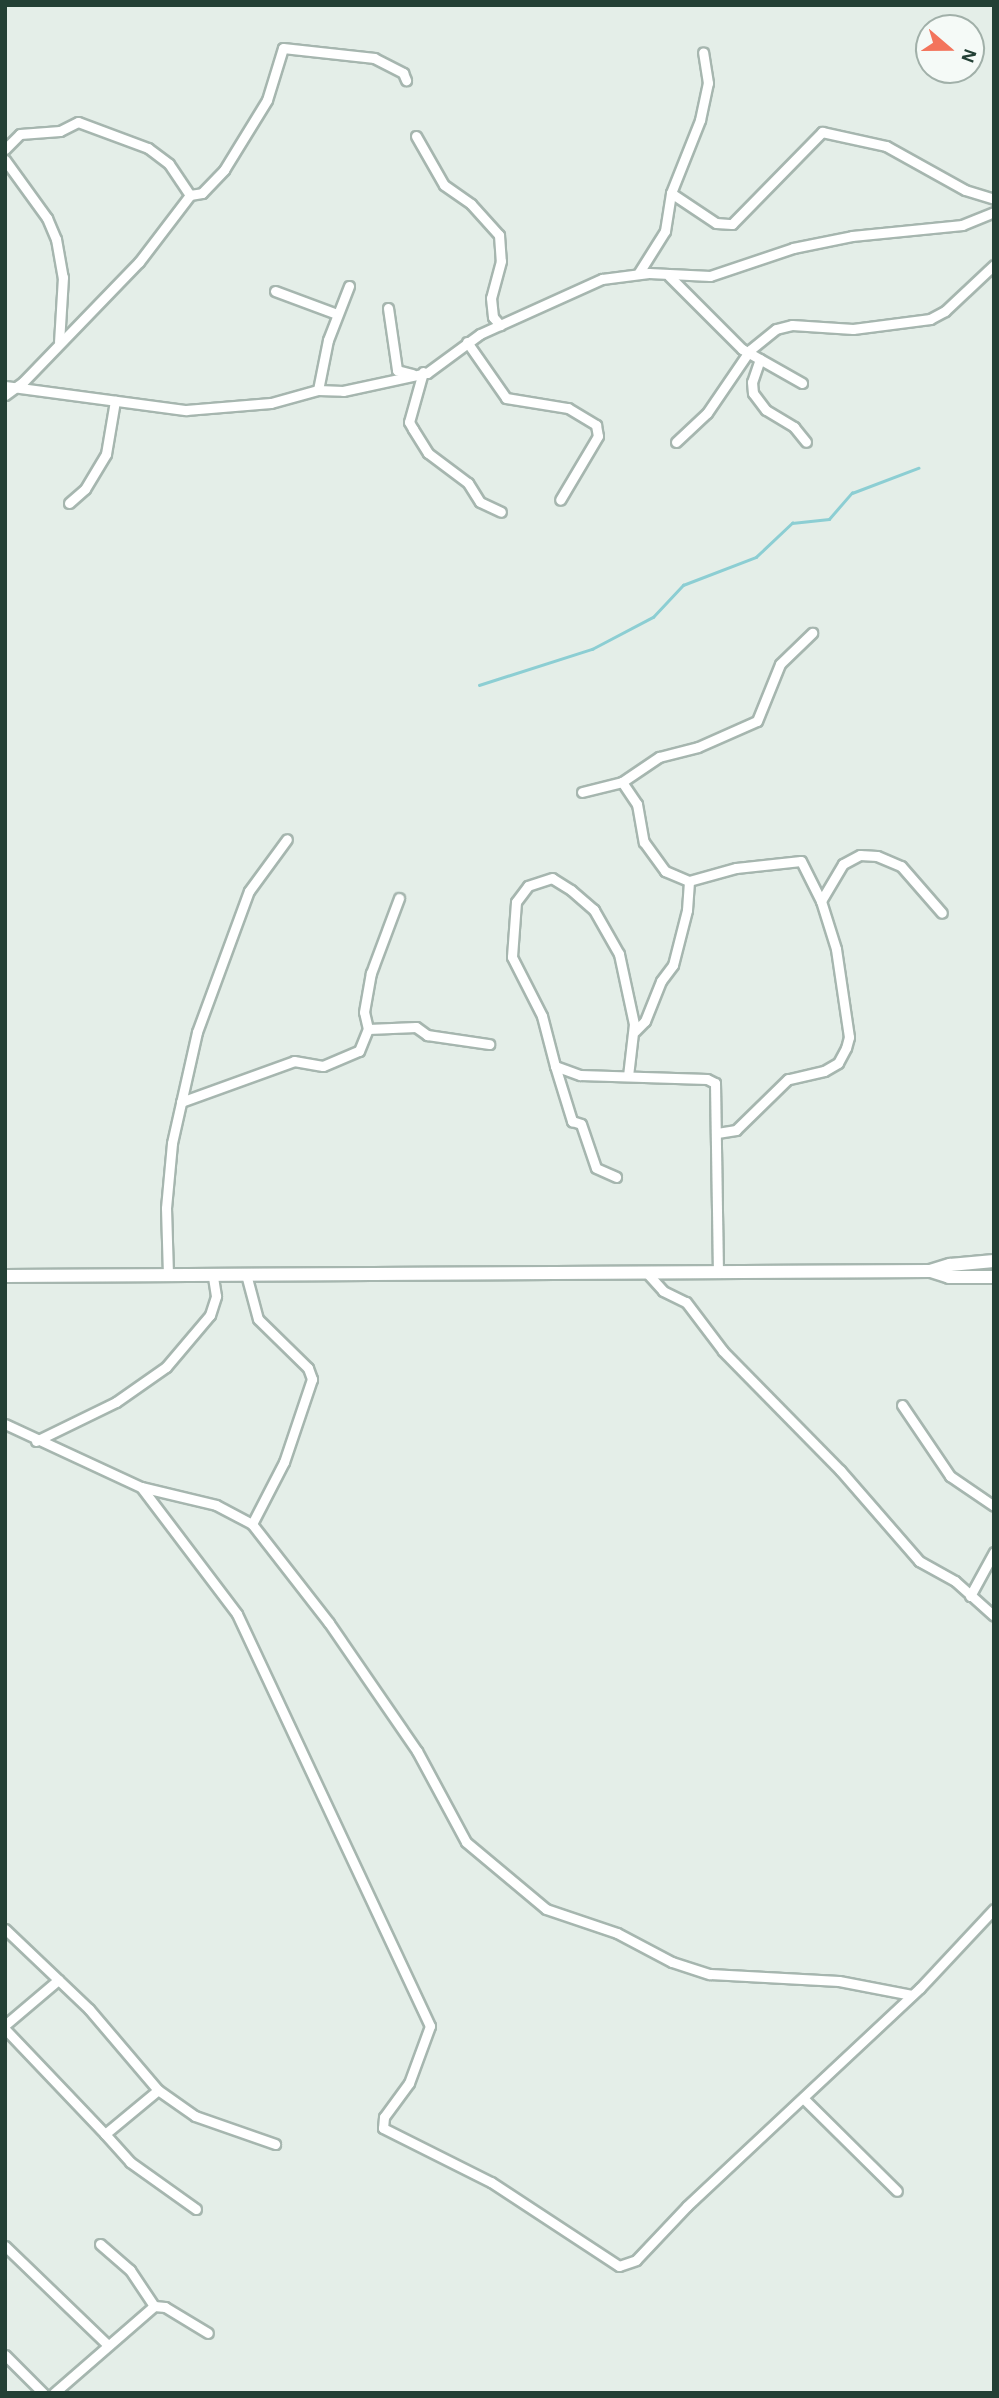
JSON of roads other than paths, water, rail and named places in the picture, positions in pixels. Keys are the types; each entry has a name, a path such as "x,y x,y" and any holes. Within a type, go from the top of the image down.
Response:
{"street":[{"path":"5,395 17,388 139,262 190,195 202,193 213,183 267,100 283,48 374,58 403,73 406,80"},
{"path":"638,274 665,230 671,193 706,96 703,52"},
{"path":"5,149 20,134 60,131 78,122 148,148 169,164 190,195"},
{"path":"671,193 716,223 736,222 774,177 822,132 886,146 981,198 994,199"},
{"path":"416,136 444,185 471,204 499,235 501,261 491,298 492,317 500,325"},
{"path":"5,160 47,218 55,239 63,277 59,342"},
{"path":"5,386 186,410 271,403 318,390 343,391 427,371 467,342 602,279 638,274 710,276 793,248 852,236 962,225 994,212"},
{"path":"676,442 707,413 750,350 784,326 853,329 930,319 945,311 994,265"},
{"path":"669,276 742,349 750,350 760,359 802,383"},
{"path":"318,390 337,314 349,286"},
{"path":"275,291 337,314"},
{"path":"388,308 397,370 407,375 427,371"},
{"path":"467,342 506,398 568,408 596,425 598,436 560,500"},
{"path":"760,359 752,382 753,393 766,410 806,442"},
{"path":"427,371 409,422 428,453 468,483 480,502 501,512"},
{"path":"69,503 85,489 106,454 115,401"},
{"path":"582,792 622,782 659,757 698,747 757,721 780,664 812,633"},
{"path":"622,782 637,804 644,842 665,871 689,881"},
{"path":"168,1275 166,1208 181,1102 197,1032 237,917 261,870 287,839"},
{"path":"821,901 843,864 860,855 877,856 901,866 942,913"},
{"path":"689,881 698,875 795,860 806,867 808,881 821,901 836,949 849,1037 838,1063 824,1071 788,1079 736,1130 717,1133"},
{"path":"616,1177 596,1168 581,1124 572,1121 542,1016 512,957 516,901 528,886 552,878 594,909 622,962 635,1031 628,1076"},
{"path":"635,1031 645,1021 661,981 673,965 687,910 689,881"},
{"path":"181,1102 294,1061 323,1066 355,1055 363,1047 368,1029 364,1012 367,988 399,898"},
{"path":"368,1029 416,1027 427,1035 489,1044"},
{"path":"555,1066 580,1075 707,1079 715,1083 718,1273"},
{"path":"5,1276 168,1275 247,1278 930,1271 950,1265 994,1262"},
{"path":"930,1271 949,1278 994,1277"},
{"path":"647,1273 663,1291 685,1302 723,1351 840,1470 919,1561 994,1616"},
{"path":"36,1441 116,1402 166,1367 210,1315 216,1296 213,1276"},
{"path":"247,1278 258,1319 308,1368 312,1379 284,1462 252,1524"},
{"path":"902,1405 950,1476 994,1506"},
{"path":"5,1424 36,1441 141,1488 216,1505 252,1524 329,1623 417,1751 466,1842 546,1909 617,1933 672,1962 710,1974 839,1981 912,1995"},
{"path":"141,1488 237,1614 430,2026 409,2083 384,2117 383,2128 491,2182 572,2238 624,2266 636,2260 912,1995 994,1909"},
{"path":"970,1596 994,1552"},
{"path":"5,1929 89,2009 158,2091 195,2116 275,2144"},
{"path":"58,1980 5,2027 130,2162 196,2209"},
{"path":"105,2134 158,2091"},
{"path":"803,2098 897,2191"},
{"path":"100,2244 130,2270 154,2306"},
{"path":"5,2246 108,2345"},
{"path":"54,2393 154,2306 165,2307 208,2333"},
{"path":"5,2355 43,2393"}],"waterway":[{"path":"479,685 592,649 653,617 683,585 756,557 792,523 829,519 852,493 918,468"}]}
